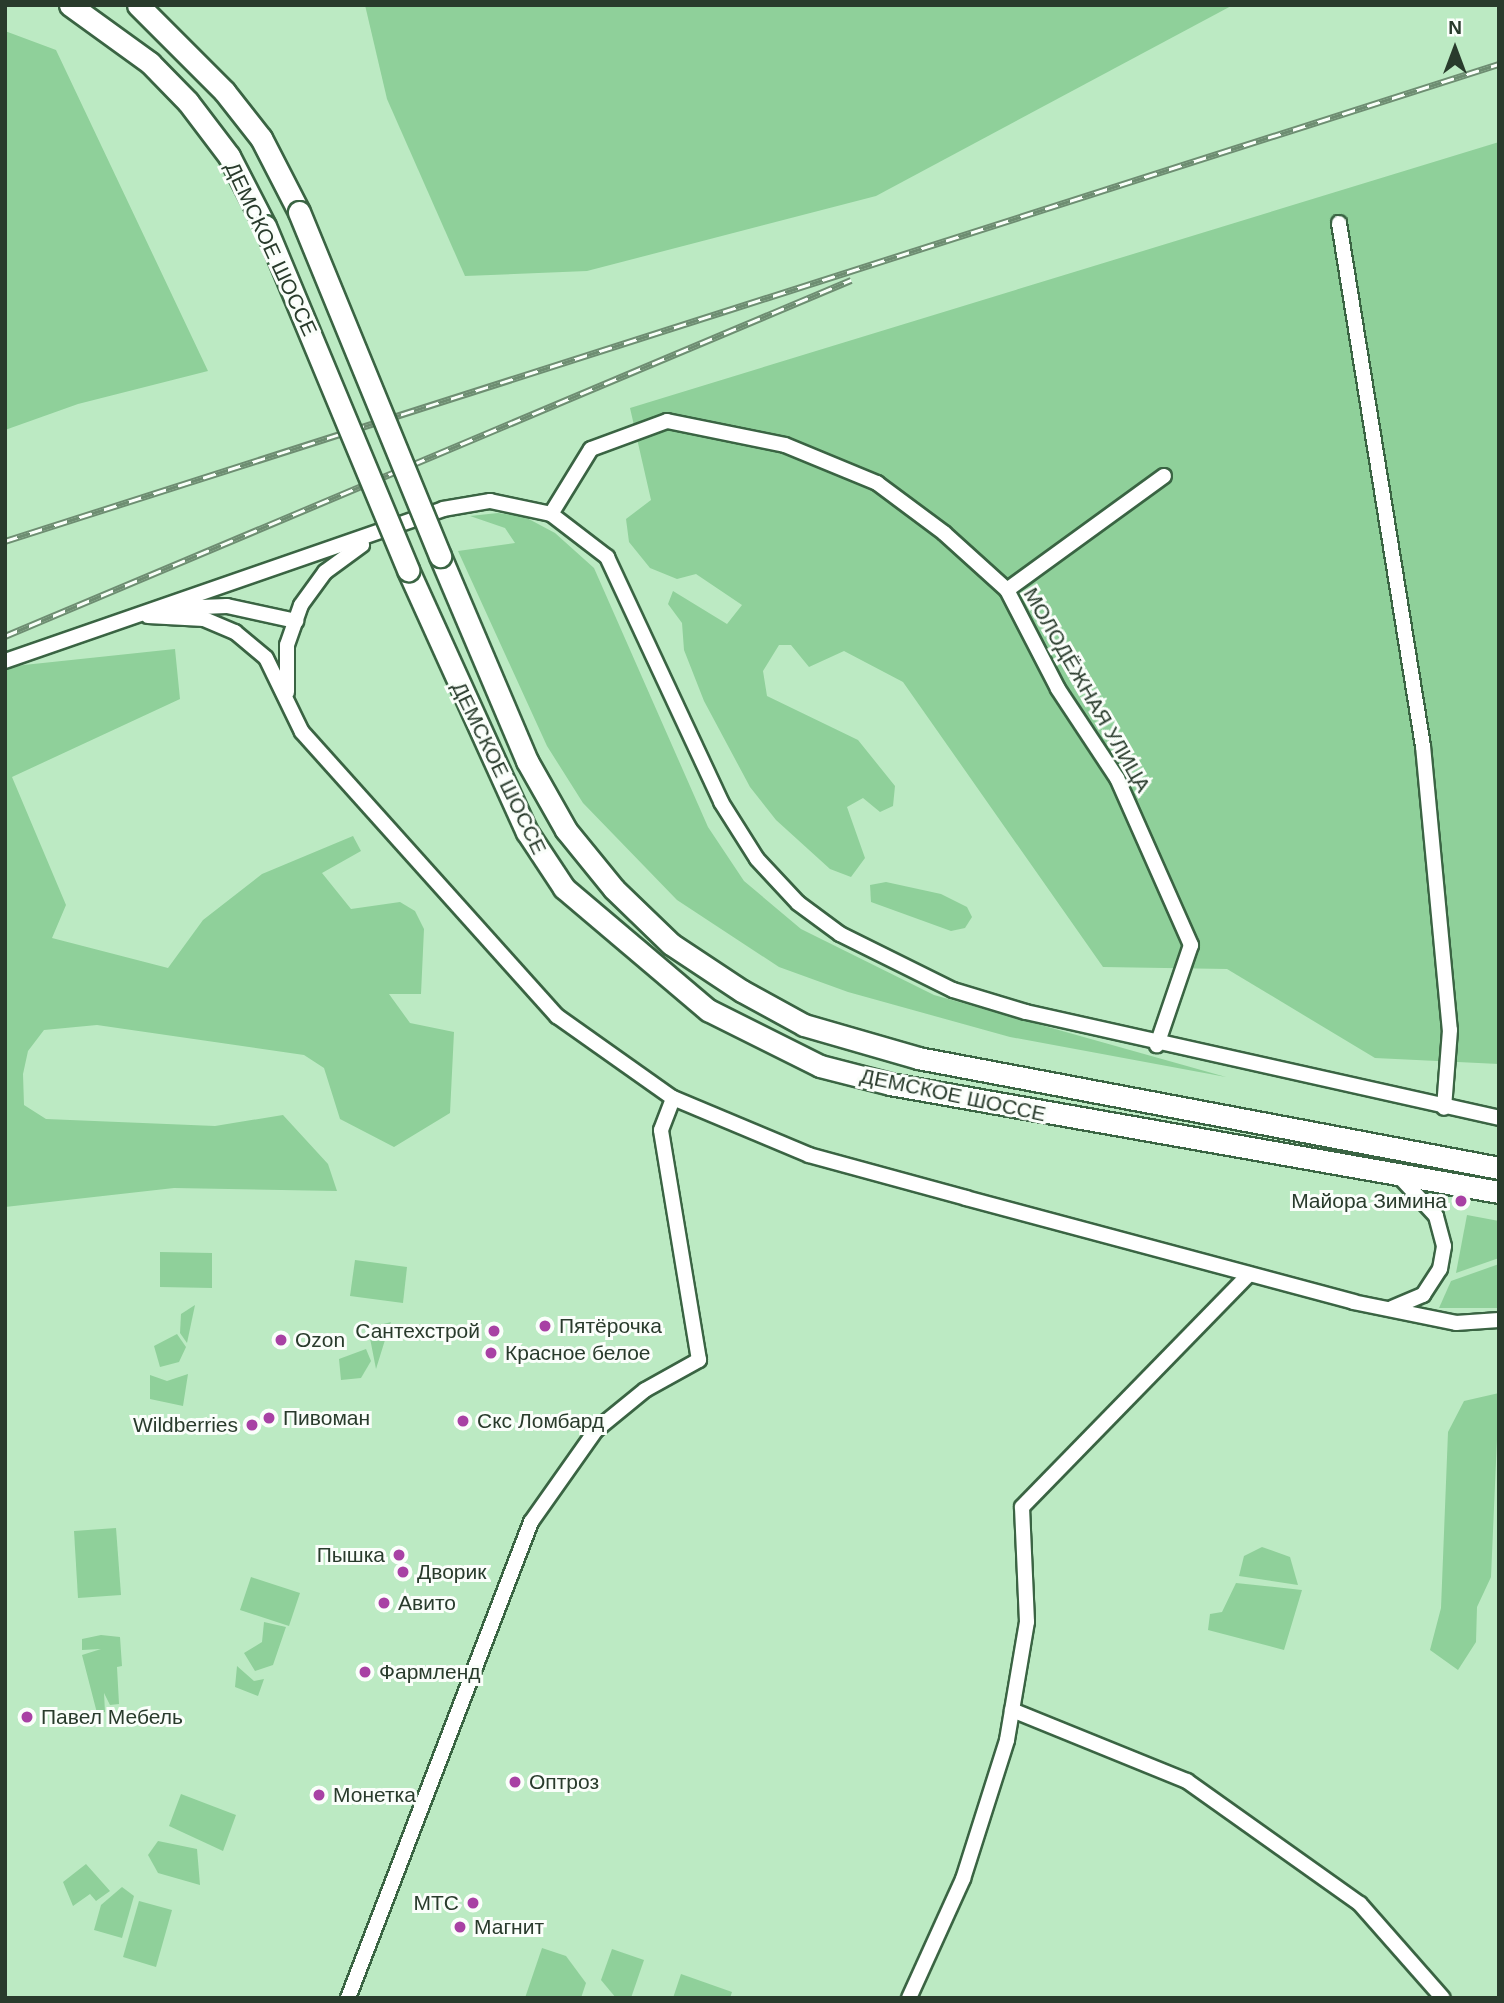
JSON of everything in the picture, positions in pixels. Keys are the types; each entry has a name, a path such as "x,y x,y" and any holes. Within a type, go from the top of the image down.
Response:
{"main road":[{"name":"ДЕМСКОЕ ШОССЕ","path":"70,5 150,63 188,102 229,156 265,226 408,570 527,832 564,888 708,1010 820,1066 890,1084 1499,1192"},
{"name":"ДЕМСКОЕ ШОССЕ","path":"138,5 224,91 261,138 299,212 527,761 566,830 614,889 671,944 742,991 804,1024 918,1058 1499,1168"}],"street":[{"path":"1339,223 1423,746 1450,1030 1444,1108"},
{"name":"МОЛОДЁЖНАЯ УЛИЦА","path":"551,514 591,449 667,421 785,445 877,483 1007,590 1058,690 1117,778 1191,946 1157,1045"},
{"path":"1007,590 1164,476"},
{"path":"5,661 132,616 374,537 443,509 490,501 551,514 607,556 722,802 757,859 798,903 880,957 953,990 1157,1045 1499,1118"},
{"path":"287,695 287,646 296,621 325,572 374,537"},
{"path":"132,616 227,606 296,621"},
{"path":"132,616 204,619 235,632 266,658 287,695 302,733 557,1016 673,1098 809,1155 1353,1302 1456,1324 1499,1320"},
{"path":"348,1998 531,1522 596,1430 645,1390 699,1360 661,1130 673,1098"},
{"path":"1353,1302 1400,1309 1423,1295 1440,1269 1444,1246 1436,1216 1398,1175"},
{"path":"909,1998 978,1839 1012,1710 1027,1622 1022,1507 1249,1274"},
{"path":"1012,1710 1186,1781 1360,1904 1443,1998"}],"green space":[{"path":"365,5 1233,5 876,196 587,271 465,276 387,99"},
{"path":"5,31 56,50 208,371 78,404 5,430"},
{"path":"1499,142 1499,1064 1375,1058 1227,969 1103,967 903,682 844,651 809,667 791,645 779,645 763,671 767,696 858,740 895,786 893,806 880,812 863,798 847,807 865,858 851,877 830,869 776,820 750,787 704,701 684,650 682,623 668,604 673,591 727,624 742,605 696,574 677,579 650,568 629,542 626,519 651,500 630,408"},
{"path":"498,513 525,517 555,533 594,568 708,827 744,881 801,929 934,995 1226,1077 1010,1037 848,992 779,967 677,900 583,803 547,746 458,551 515,543 505,528 470,516"},
{"path":"175,649 180,699 12,777 66,905 52,938 168,968 203,920 262,874 353,836 361,851 322,873 351,909 400,902 415,911 424,929 421,994 389,994 410,1023 454,1032 450,1113 394,1147 340,1119 324,1068 304,1055 97,1025 44,1030 28,1051 23,1074 24,1105 46,1119 215,1126 283,1115 328,1164 337,1191 174,1188 5,1207 5,667"},
{"path":"886,882 941,894 967,907 972,917 965,928 951,931 871,902 870,885"},
{"path":"1467,1215 1499,1221 1499,1258 1456,1273"},
{"path":"160,1252 212,1253 212,1288 160,1287"},
{"path":"355,1260 407,1267 403,1303 350,1296"},
{"path":"1499,1264 1499,1308 1439,1308 1451,1281"},
{"path":"195,1305 187,1343 180,1333 181,1314"},
{"path":"391,1322 385,1340 376,1369 368,1328"},
{"path":"177,1334 186,1347 179,1362 160,1367 154,1346"},
{"path":"366,1349 371,1361 361,1378 341,1380 339,1359"},
{"path":"188,1374 183,1406 150,1399 150,1375 167,1381"},
{"path":"1499,1393 1491,1577 1477,1607 1476,1642 1458,1670 1430,1650 1441,1608 1448,1432 1464,1401"},
{"path":"116,1528 121,1595 78,1598 74,1531"},
{"path":"1262,1547 1290,1557 1298,1585 1239,1576 1244,1556"},
{"path":"251,1577 300,1593 289,1626 240,1610"},
{"path":"1236,1583 1302,1590 1284,1650 1208,1630 1210,1614 1222,1612"},
{"path":"264,1622 286,1627 273,1665 255,1671 244,1653 262,1642"},
{"path":"101,1635 120,1637 122,1666 117,1667 119,1704 110,1705 104,1693 105,1712 97,1713 82,1655 101,1649 82,1650 82,1639"},
{"path":"237,1666 254,1681 264,1679 258,1696 235,1687"},
{"path":"181,1794 236,1815 223,1851 169,1826"},
{"path":"158,1841 197,1849 200,1885 158,1873 148,1855"},
{"path":"86,1864 110,1891 96,1901 90,1894 73,1906 63,1882"},
{"path":"122,1887 134,1896 122,1938 94,1930 101,1905"},
{"path":"139,1901 172,1910 156,1967 123,1957"},
{"path":"542,1948 566,1956 586,1983 581,1998 525,1998"},
{"path":"612,1949 644,1960 631,1998 616,1998 601,1980"},
{"path":"681,1974 732,1992 730,1998 673,1998"}],"railway":[{"path":"5,541 1499,64"},
{"path":"5,636 851,280"}],"place":[{"name":"Майора Зимина","path":"1461,1201"},
{"name":"Пятёрочка","path":"545,1326"},
{"name":"Сантехстрой","path":"494,1331"},
{"name":"Ozon","path":"281,1340"},
{"name":"Красное белое","path":"491,1353"},
{"name":"Пивоман","path":"269,1418"},
{"name":"Скс Ломбард","path":"463,1421"},
{"name":"Wildberries","path":"252,1425"},
{"name":"Пышка","path":"399,1555"},
{"name":"Дворик","path":"403,1572"},
{"name":"Авито","path":"384,1603"},
{"name":"Фармленд","path":"365,1672"},
{"name":"Павел Мебель","path":"27,1717"},
{"name":"Оптроз","path":"515,1782"},
{"name":"Монетка","path":"319,1795"},
{"name":"МТС","path":"473,1903"},
{"name":"Магнит","path":"460,1927"}]}
